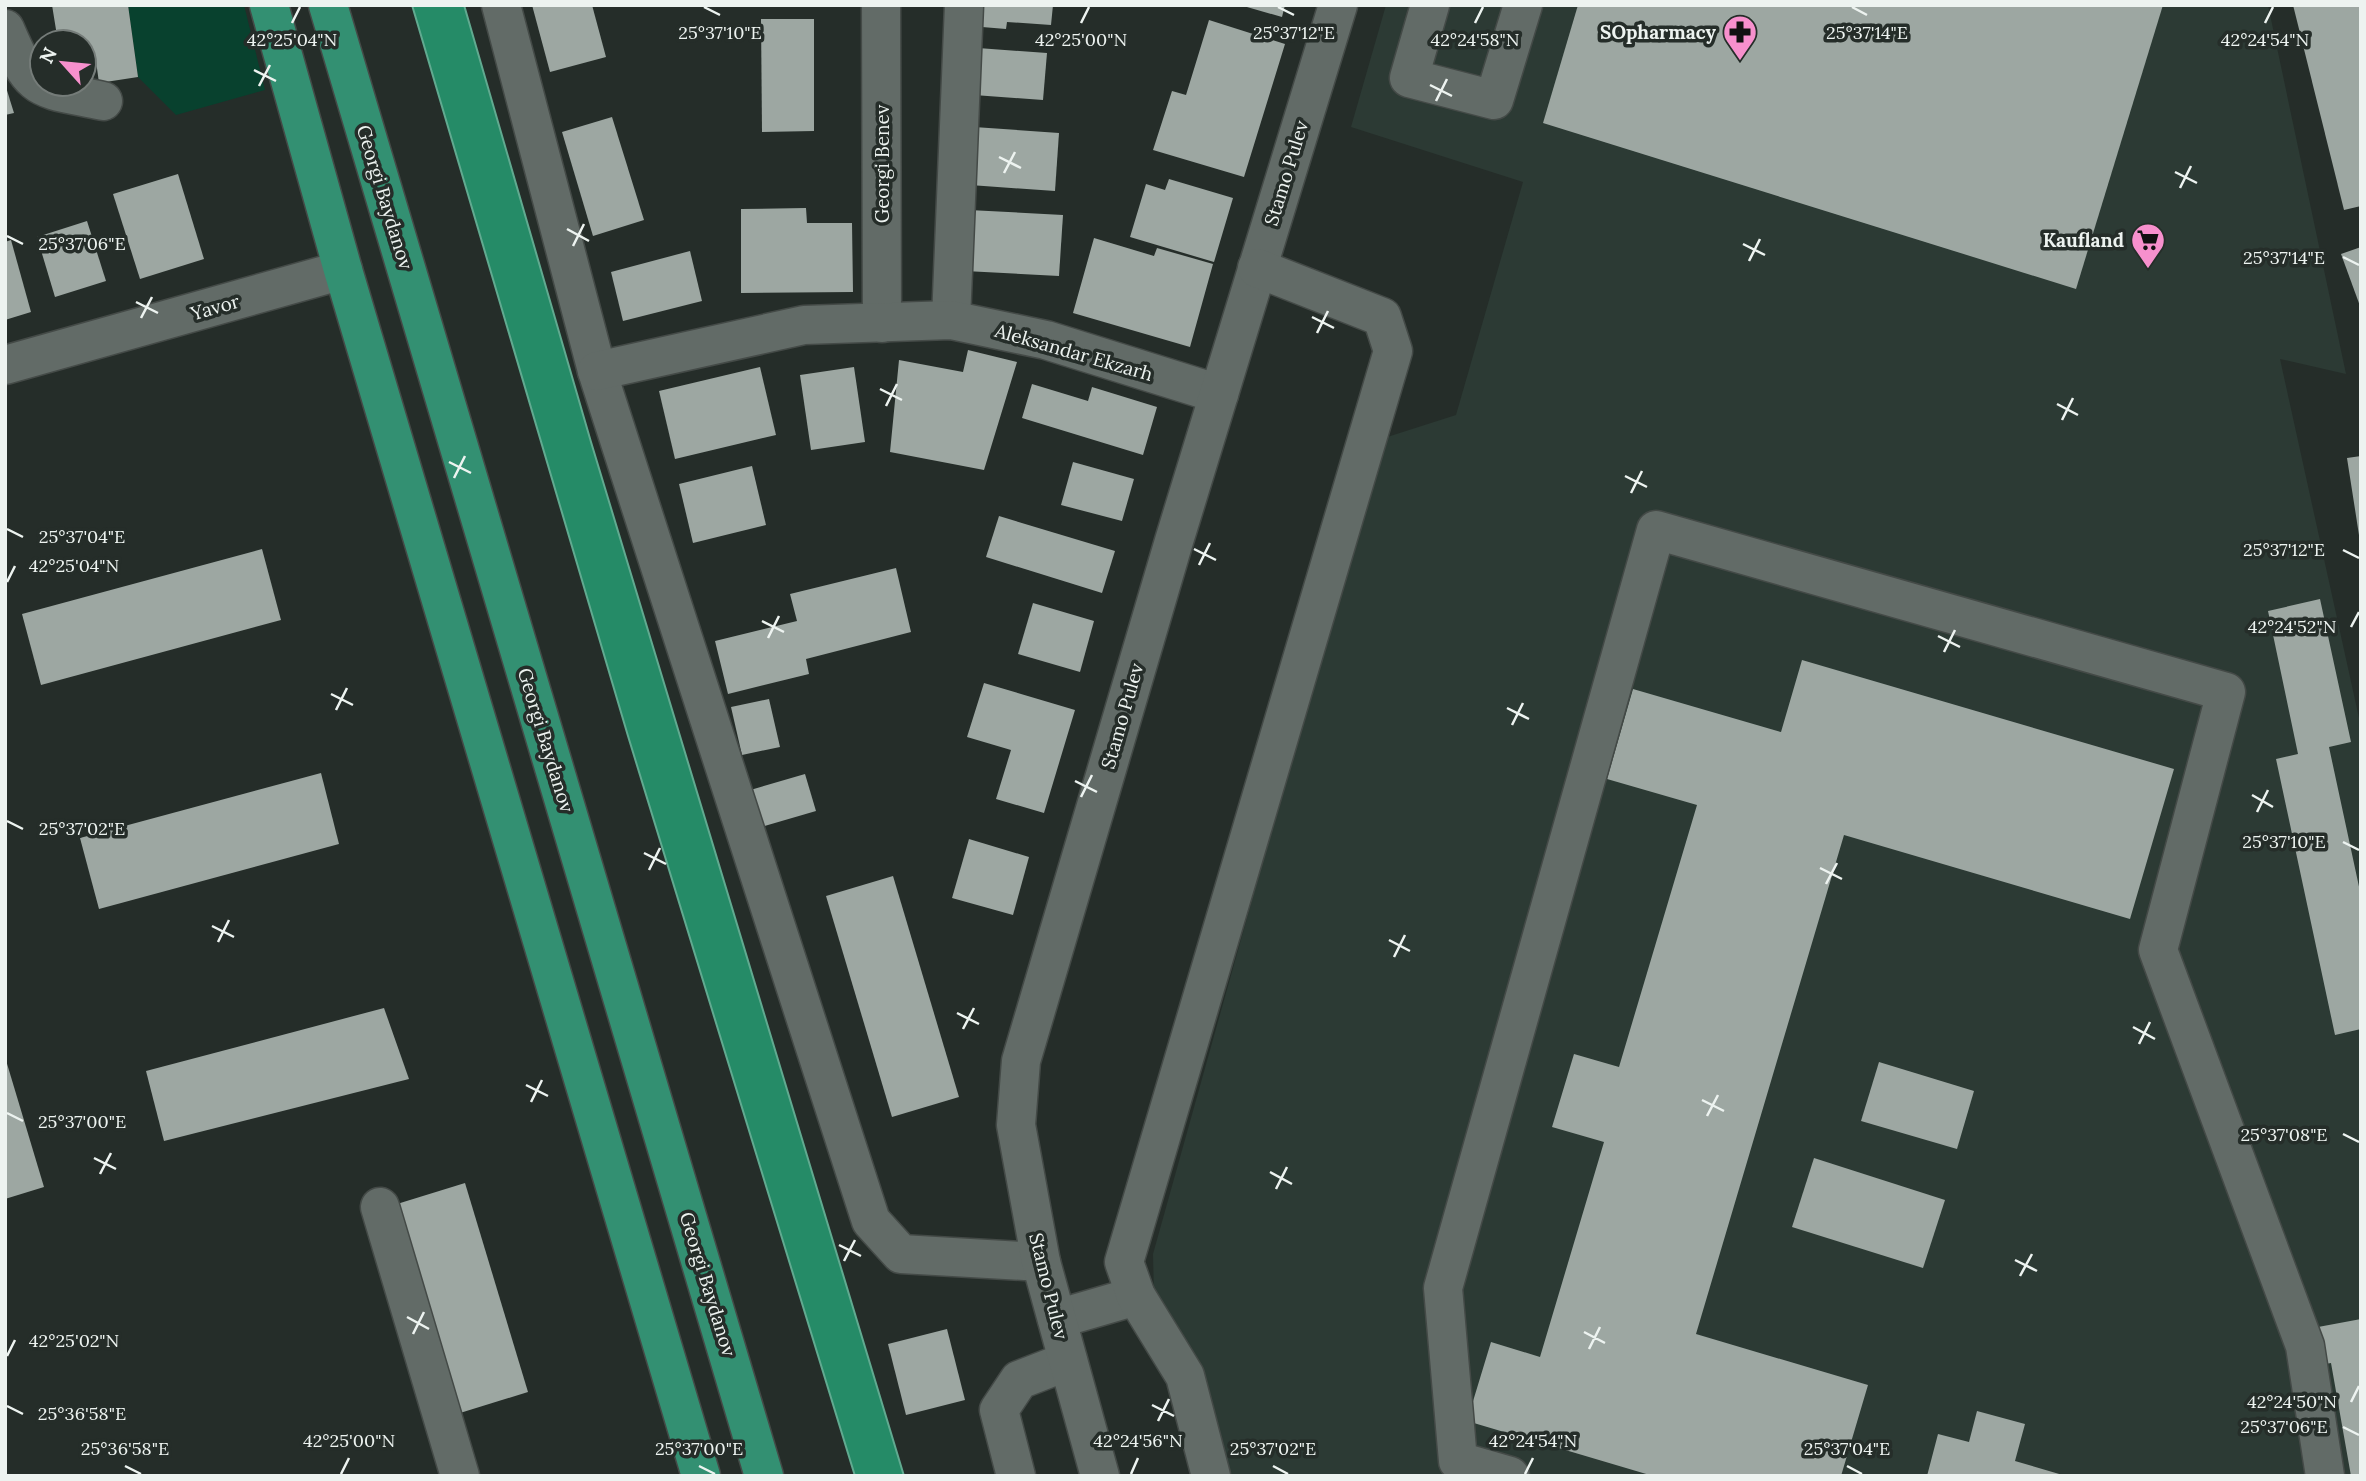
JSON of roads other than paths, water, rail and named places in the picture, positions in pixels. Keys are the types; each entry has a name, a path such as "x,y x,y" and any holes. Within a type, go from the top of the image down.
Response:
{"main road":[{"path":"269,5 343,270 701,1476"},
{"name":"Georgi Baydanov","path":"328,5 764,1476"}],"street":[{"path":"501,5 597,371 870,1221 901,1254 1041,1262"},
{"name":"Georgi Benev","path":"881,5 882,323"},
{"path":"951,320 964,5"},
{"name":"Stamo Pulev","path":"1100,1476 1041,1262 1016,1125 1021,1062 1219,394 1338,5"},
{"path":"1430,5 1409,78 1494,100 1523,5"},
{"path":"5,29 24,73 44,89 103,101"},
{"path":"1211,1476 1185,1376 1136,1296 1125,1262 1393,351 1382,317 1258,268"},
{"name":"Yavor","path":"5,365 343,270"},
{"name":"Aleksandar Ekzarh","path":"597,371 804,326 951,320 1046,340 1219,394"},
{"path":"1510,1476 1458,1461 1443,1288 1656,530 2226,692 2158,950 2305,1346 2325,1476"},
{"path":"380,1207 460,1476"},
{"path":"1057,1319 1136,1296"},
{"path":"1016,1476 999,1410 1019,1380 1068,1361"}],"place":[{"name":"SOpharmacy","path":"1740,62"},
{"name":"Kaufland","path":"2148,270"}]}
